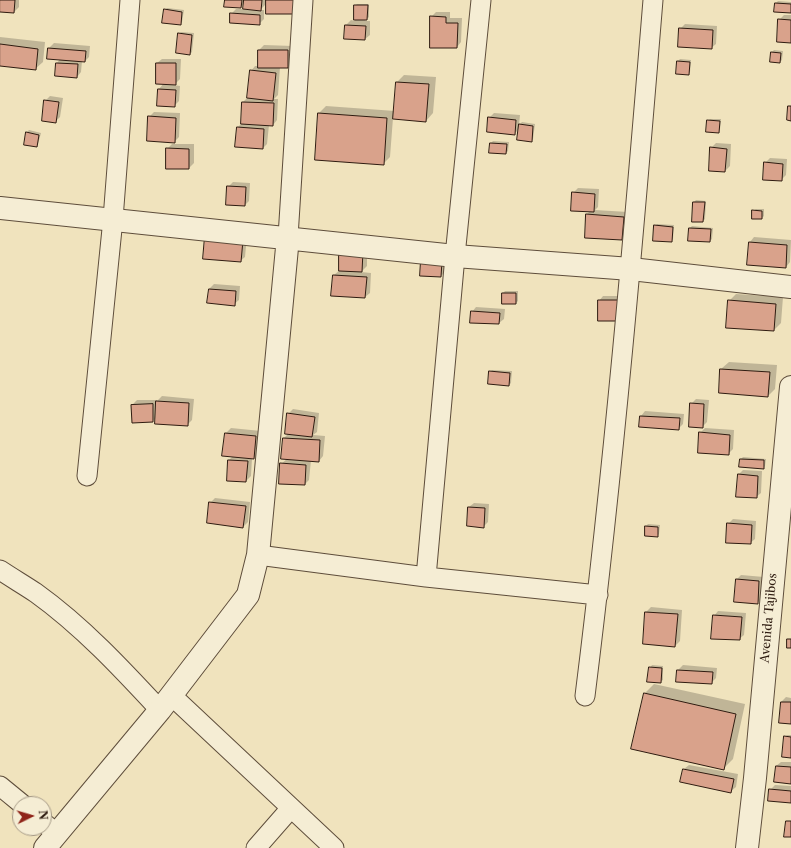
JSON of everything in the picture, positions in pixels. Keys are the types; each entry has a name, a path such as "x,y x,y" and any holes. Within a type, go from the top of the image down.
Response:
{"street":[{"path":"87,476 113,219 130,0"},
{"path":"52,830 166,702 248,596 258,555 288,237 303,0"},
{"path":"426,577 455,256 481,0"},
{"path":"585,696 598,595 631,268 653,0"},
{"path":"0,208 288,237 455,256 631,268 791,287"},
{"name":"Avenida Tajibos","path":"747,848 756,770 791,387"},
{"path":"258,555 426,577 598,595"},
{"path":"0,570 36,594 76,626 132,679 166,702 291,808 334,848"},
{"path":"0,786 12,796"},
{"path":"256,848 291,808"}],"building":[{"path":"0,0 15,0 14,13 0,12"},
{"path":"225,0 242,0 241,8 224,7"},
{"path":"244,0 262,0 261,11 243,9"},
{"path":"266,0 297,0 297,14 266,14"},
{"path":"775,3 791,4 791,13 774,12"},
{"path":"354,5 368,5 367,20 354,20"},
{"path":"164,9 182,12 181,25 162,23"},
{"path":"230,13 260,15 260,25 230,23"},
{"path":"430,16 446,17 446,23 458,23 457,48 430,48"},
{"path":"778,19 791,20 791,43 777,42"},
{"path":"345,25 366,26 365,40 344,39"},
{"path":"679,28 713,30 712,49 678,47"},
{"path":"178,33 192,35 190,55 176,53"},
{"path":"0,44 38,49 36,70 0,66"},
{"path":"48,48 86,51 85,62 47,59"},
{"path":"258,50 288,50 288,68 258,68"},
{"path":"771,52 781,53 780,63 770,62"},
{"path":"677,61 690,62 689,75 676,74"},
{"path":"56,63 78,64 77,78 55,76"},
{"path":"156,63 176,63 176,85 156,84"},
{"path":"250,70 276,73 273,101 247,98"},
{"path":"396,82 429,84 426,122 393,119"},
{"path":"158,89 176,90 175,107 157,106"},
{"path":"44,100 59,102 56,123 42,121"},
{"path":"242,102 274,103 273,126 241,124"},
{"path":"788,106 791,106 791,121 787,120"},
{"path":"318,113 387,118 384,165 315,160"},
{"path":"148,116 176,118 175,143 147,141"},
{"path":"488,117 516,120 515,135 487,132"},
{"path":"707,120 720,121 719,133 706,132"},
{"path":"519,124 533,126 532,142 517,140"},
{"path":"237,127 264,129 263,149 235,147"},
{"path":"26,132 39,135 37,147 24,145"},
{"path":"490,143 507,144 506,154 489,153"},
{"path":"710,147 727,149 725,172 709,171"},
{"path":"166,148 189,149 189,169 166,169"},
{"path":"764,162 783,164 782,181 763,180"},
{"path":"227,186 246,187 245,206 226,205"},
{"path":"572,192 595,194 594,212 571,211"},
{"path":"693,202 705,202 703,222 692,222"},
{"path":"752,210 762,211 762,219 752,219"},
{"path":"586,214 624,217 622,240 585,238"},
{"path":"654,225 673,227 672,242 653,241"},
{"path":"689,228 711,229 710,242 688,241"},
{"path":"205,236 243,240 241,262 203,259"},
{"path":"749,242 787,245 786,268 747,265"},
{"path":"339,251 363,251 362,272 339,271"},
{"path":"421,260 442,261 441,277 420,276"},
{"path":"333,275 367,277 365,298 331,296"},
{"path":"209,289 236,291 235,306 207,303"},
{"path":"502,293 516,293 516,304 502,304"},
{"path":"598,300 619,300 619,321 598,321"},
{"path":"728,300 776,304 774,331 726,328"},
{"path":"471,311 500,313 499,324 470,323"},
{"path":"720,369 770,372 768,397 719,393"},
{"path":"489,371 510,373 509,386 488,384"},
{"path":"156,401 189,403 188,426 155,424"},
{"path":"690,403 704,404 703,428 689,427"},
{"path":"153,404 153,422 132,423 131,405"},
{"path":"287,413 315,417 312,437 285,434"},
{"path":"640,416 680,418 679,430 639,427"},
{"path":"699,432 730,435 729,455 698,453"},
{"path":"225,433 256,436 254,459 222,456"},
{"path":"283,438 320,440 319,462 281,459"},
{"path":"740,459 764,460 764,469 739,467"},
{"path":"228,460 248,461 246,482 227,481"},
{"path":"280,463 306,465 305,485 279,484"},
{"path":"738,474 758,476 757,498 736,497"},
{"path":"209,502 246,506 243,528 207,523"},
{"path":"468,507 485,508 484,528 467,526"},
{"path":"727,523 752,525 751,544 726,543"},
{"path":"645,526 658,527 658,537 645,536"},
{"path":"736,579 759,581 758,604 734,602"},
{"path":"645,612 678,614 675,647 643,644"},
{"path":"713,615 742,617 740,640 711,639"},
{"path":"787,639 791,639 791,648 787,648"},
{"path":"649,667 662,668 661,683 647,682"},
{"path":"677,670 713,672 712,684 676,682"},
{"path":"644,693 736,714 724,770 631,749"},
{"path":"781,702 791,702 791,724 779,723"},
{"path":"784,736 791,737 791,758 782,757"},
{"path":"776,766 791,767 791,784 774,782"},
{"path":"683,769 734,779 731,793 680,782"},
{"path":"769,789 791,791 791,803 768,801"},
{"path":"786,821 791,821 791,837 784,837"}]}
